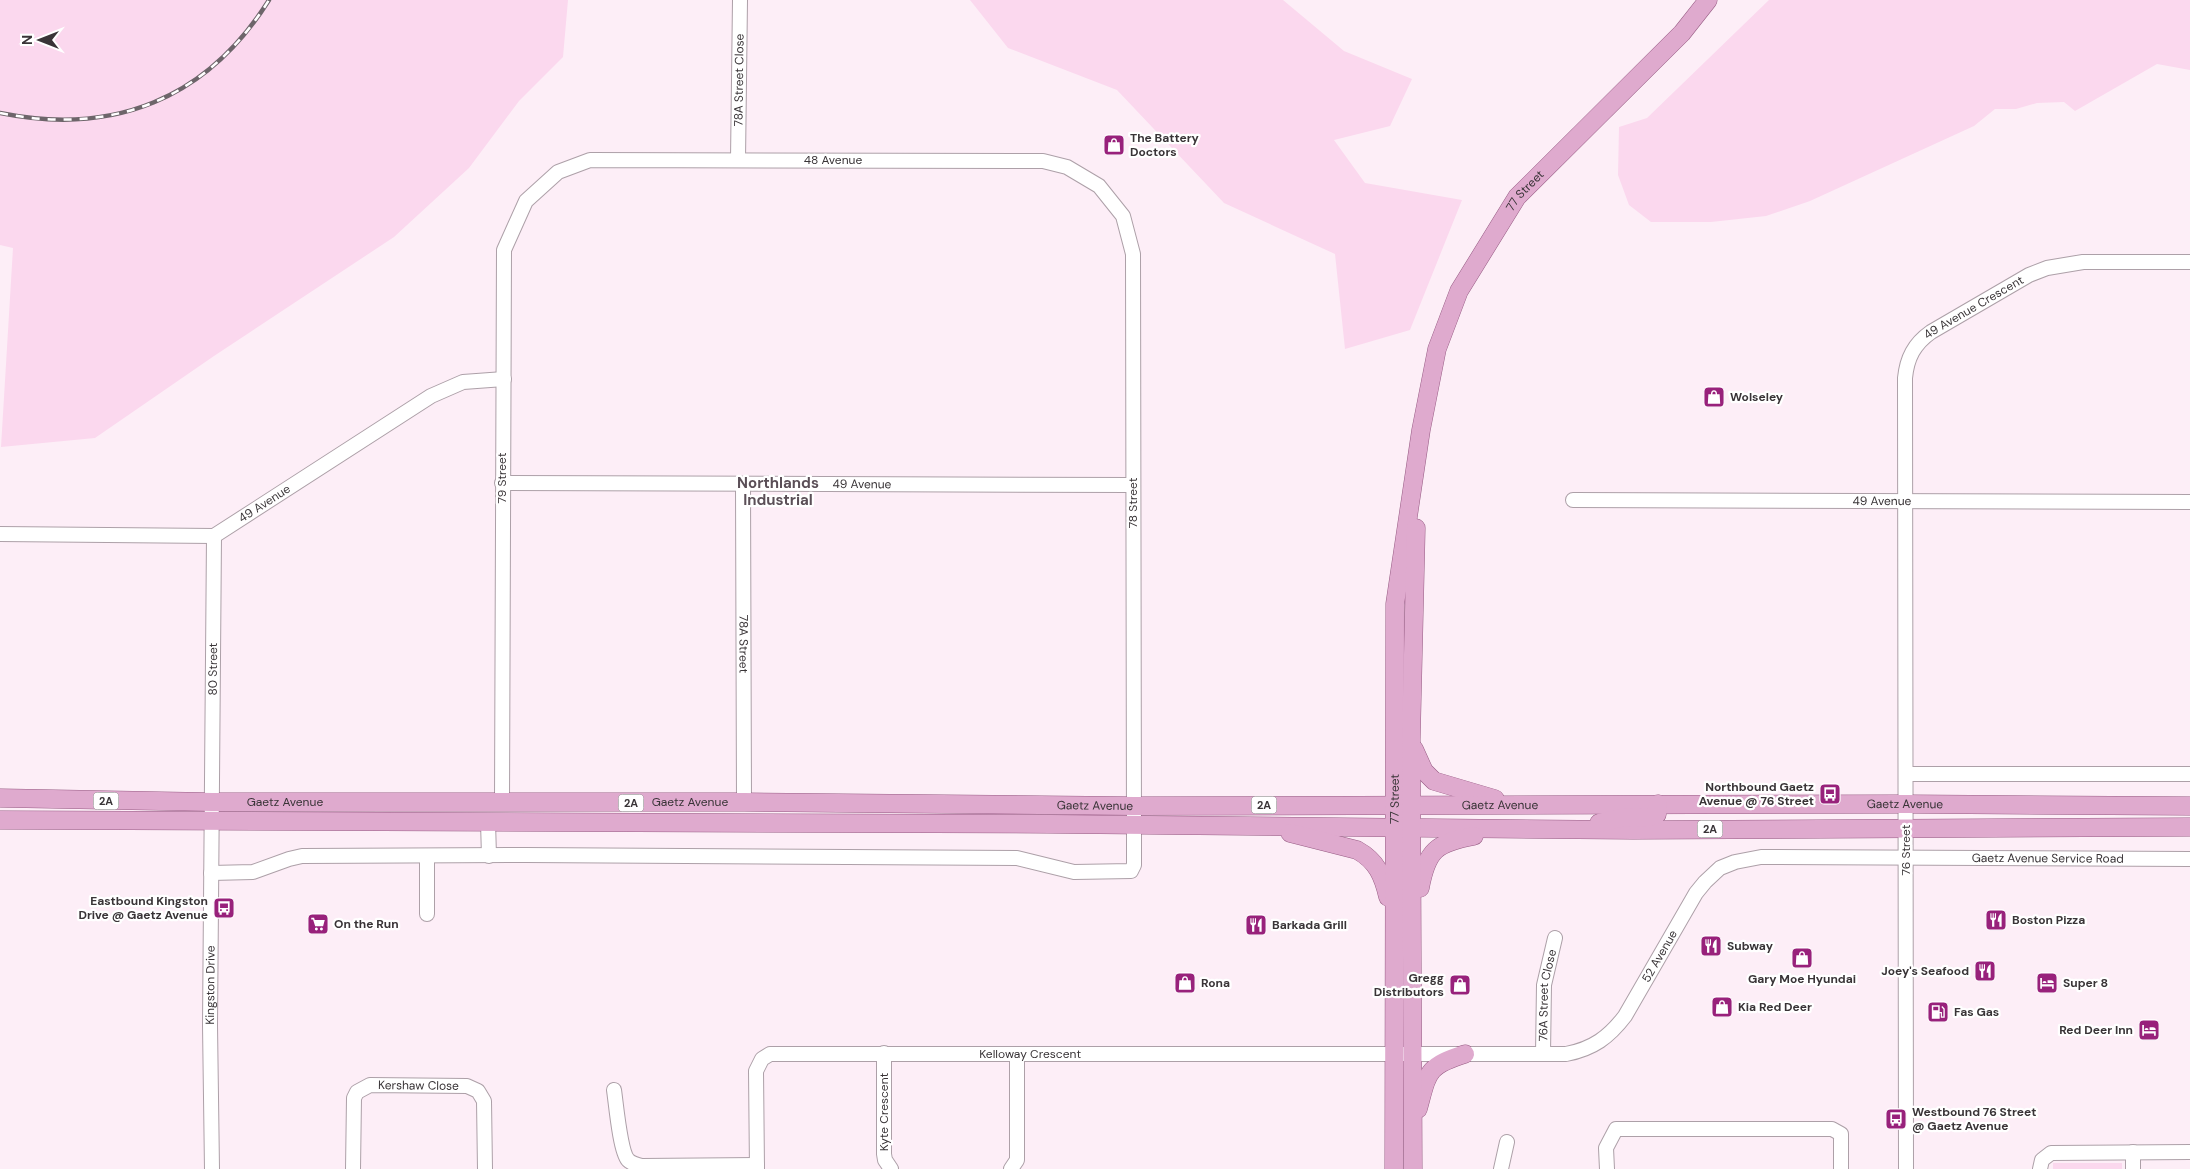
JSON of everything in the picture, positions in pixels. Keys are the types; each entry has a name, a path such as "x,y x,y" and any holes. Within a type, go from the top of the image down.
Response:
{"main road":[{"name":"77 Street","path":"1394,1169 1394,925 1399,812 1395,604 1421,430 1437,349 1459,291 1517,197 1682,33 1708,0"},
{"name":"77 Street","path":"1412,1169 1412,829 1399,812 1411,739 1415,560 1421,430"},
{"path":"1411,739 1424,771 1434,780 1519,805"},
{"name":"Gaetz Avenue","path":"0,798 212,802 744,802 1134,806 1399,812"},
{"path":"1577,830 1620,818 1652,817 1657,814 1658,804"},
{"name":"Gaetz Avenue","path":"0,820 1257,825 1399,812 1519,805 1906,804 2190,806"},
{"name":"Gaetz Avenue","path":"1399,812 1412,829 2190,827"},
{"path":"1257,825 1357,850 1370,858 1381,874 1394,925"},
{"path":"1413,941 1425,866 1436,848 1455,839 1513,829"},
{"path":"1413,1129 1429,1073 1443,1062 1464,1054"}],"street":[{"name":"78A Street Close","path":"738,160 740,0"},
{"name":"48 Avenue","path":"558,172 590,160 1043,161 1066,167 1102,190"},
{"name":"79 Street","path":"502,803 504,250 526,202 558,172"},
{"name":"78 Street","path":"1102,190 1123,216 1132,254 1134,824"},
{"name":"49 Avenue Crescent","path":"1905,501 1905,378 1909,358 1925,336 2029,275 2047,268 2083,262 2190,262"},
{"name":"49 Avenue","path":"214,536 431,396 463,382 504,379"},
{"name":"49 Avenue","path":"502,483 1133,485"},
{"name":"78A Street","path":"743,485 744,802"},
{"name":"49 Avenue","path":"1573,500 2190,502"},
{"name":"76 Street","path":"1905,501 1907,774 1906,1169"},
{"path":"0,534 214,536"},
{"name":"80 Street","path":"212,802 214,536"},
{"path":"1907,774 2190,774"},
{"name":"Kingston Drive","path":"212,802 212,1169"},
{"path":"488,822 489,856"},
{"name":"Gaetz Avenue","path":"211,873 253,872 296,857 319,856 1017,858 1074,872 1126,872 1133,869 1134,824"},
{"path":"426,856 427,914"},
{"name":"52 Avenue","path":"1412,1053 1566,1054 1588,1048 1598,1044 1617,1027 1696,893 1720,868 1736,862 1761,857 1906,859"},
{"name":"Gaetz Avenue Service Road","path":"1906,859 2190,858"},
{"name":"76A Street Close","path":"1543,1054 1544,985 1555,938"},
{"name":"Kelloway Crescent","path":"757,1167 756,1071 762,1059 779,1053 1412,1053"},
{"name":"Kyte Crescent","path":"884,1054 884,1154 885,1160 891,1169"},
{"path":"1011,1169 1017,1160 1017,1054"},
{"name":"Kershaw Close","path":"353,1169 354,1098 363,1088 379,1086 467,1086 478,1091 484,1101 485,1169"},
{"path":"614,1090 624,1149 627,1159 631,1163 642,1166 757,1167"},
{"path":"1607,1169 1606,1148 1616,1129 1832,1129 1841,1134 1841,1169"},
{"path":"1501,1169 1507,1142"},
{"path":"2133,1152 2133,1169"},
{"path":"2040,1169 2042,1160 2051,1153 2190,1152"}],"shaded area":[{"path":"0,0 568,0 563,57 519,101 469,168 394,237 214,356 95,438 1,447 13,248 0,245"},
{"path":"970,0 1283,0 1344,51 1412,79 1390,126 1334,140 1365,183 1462,200 1410,330 1345,349 1335,254 1224,203 1117,90 1008,48"},
{"path":"1769,0 2190,0 2190,70 2157,64 2075,111 2064,102 2037,103 2016,109 1995,109 1974,126 1810,201 1766,216 1711,222 1651,222 1629,205 1618,175 1619,127 1647,118"},
{"path":"2053,1163 2122,1163 2122,1169 2053,1169"}],"railway":[{"path":"0,113 42,119 81,119 119,113 154,102 187,85 217,63 244,34 269,0"}],"place":[{"name":"The Battery Doctors","path":"1114,145"},
{"name":"Wolseley","path":"1714,397"},
{"name":"Northbound Gaetz Avenue @ 76 Street","path":"1830,794"},
{"name":"Eastbound Kingston Drive @ Gaetz Avenue","path":"224,908"},
{"name":"Boston Pizza","path":"1996,920"},
{"name":"On the Run","path":"318,924"},
{"name":"Barkada Grill","path":"1256,925"},
{"name":"Subway","path":"1711,946"},
{"name":"Gary Moe Hyundai","path":"1802,958"},
{"name":"Joey's Seafood","path":"1985,971"},
{"name":"Rona","path":"1185,983"},
{"name":"Super 8","path":"2047,983"},
{"name":"Gregg Distributors","path":"1460,985"},
{"name":"Kia Red Deer","path":"1722,1007"},
{"name":"Fas Gas","path":"1938,1012"},
{"name":"Red Deer Inn","path":"2149,1030"},
{"name":"Westbound 76 Street @ Gaetz Avenue","path":"1896,1119"}],"district":[{"name":"Northlands Industrial","path":"778,492"}]}
